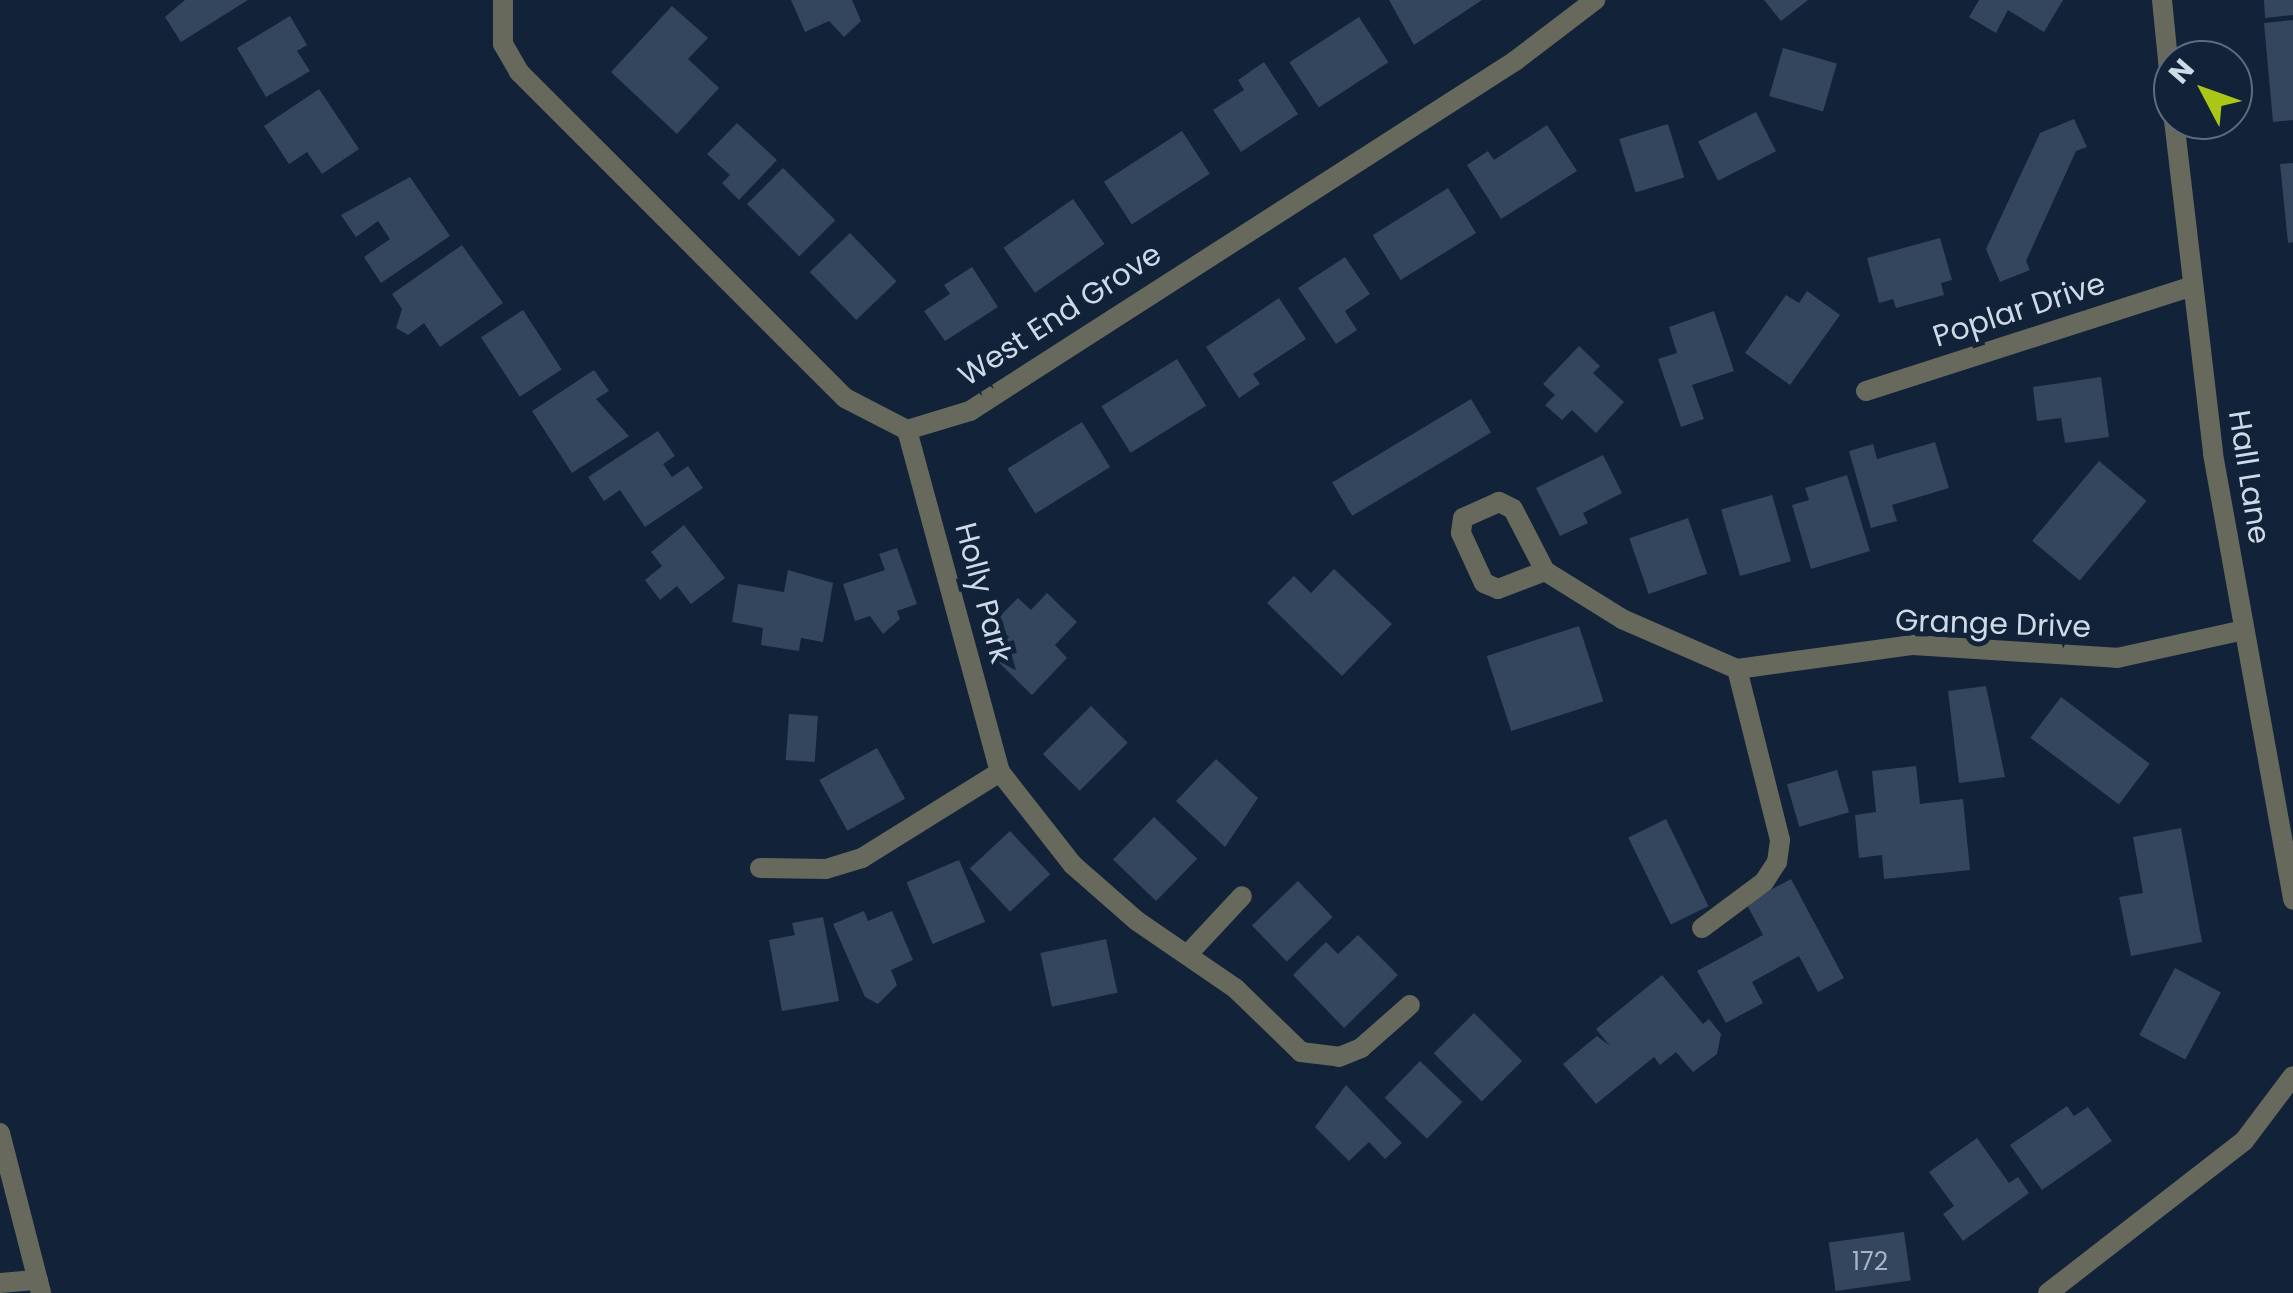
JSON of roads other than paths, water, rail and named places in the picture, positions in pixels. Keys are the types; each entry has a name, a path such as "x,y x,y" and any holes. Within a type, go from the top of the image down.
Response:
{"street":[{"path":"504,0 503,44 518,72 845,398 907,430"},
{"name":"West End Grove","path":"907,430 970,411 1515,60 1595,0"},
{"path":"2162,0 2166,40"},
{"name":"Hall Lane","path":"2176,140 2190,287 2244,630 2293,900"},
{"name":"Poplar Drive","path":"1866,391 2190,287"},
{"name":"Holly Park","path":"907,430 1000,772 1072,864 1138,921 1235,988 1285,1039 1318,1057 1361,1048 1410,1005"},
{"path":"1545,571 1498,589 1484,583 1460,533 1464,518 1499,502 1513,509 1545,571 1622,619 1737,669 1780,840 1777,862 1764,882 1702,928"},
{"name":"Grange Drive","path":"1737,669 1913,645 2117,658 2244,630"},
{"path":"760,868 826,869 862,858 1000,772"},
{"path":"1188,954 1242,896"},
{"path":"2048,1293 2244,1141 2293,1076"},
{"path":"0,1133 39,1287 0,1282"}]}
